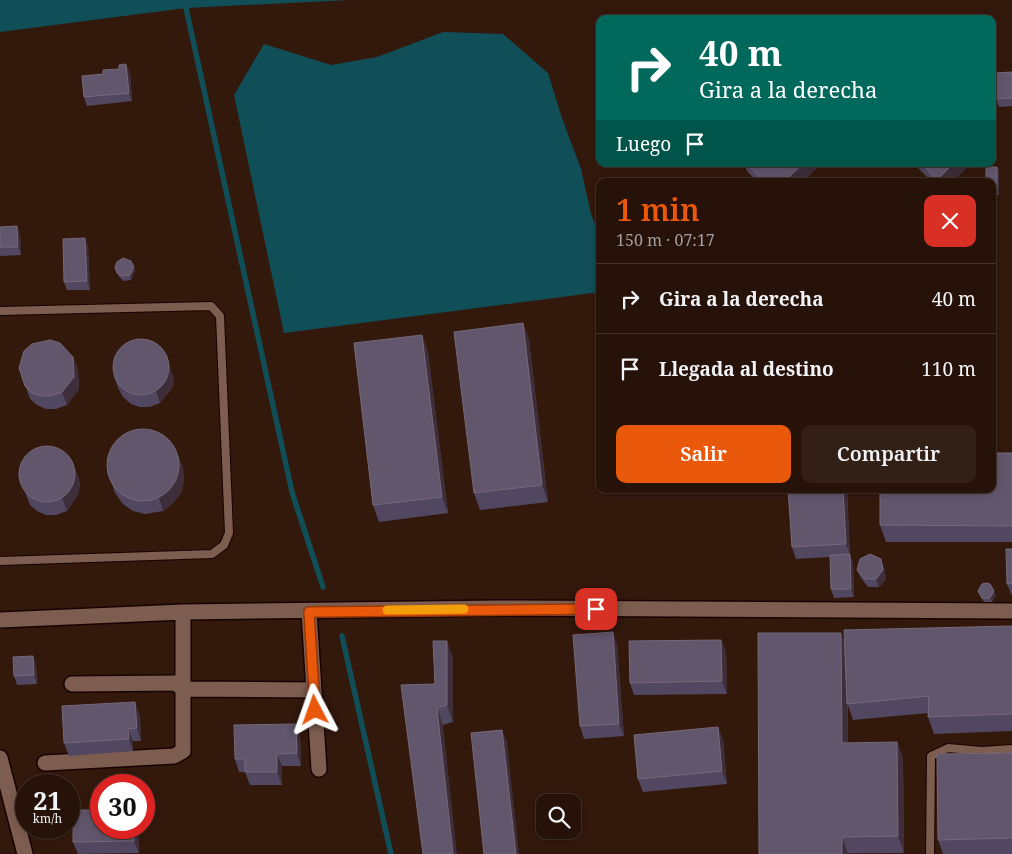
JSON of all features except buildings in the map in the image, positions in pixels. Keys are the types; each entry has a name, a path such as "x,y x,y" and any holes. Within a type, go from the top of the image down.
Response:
{"street":[{"path":"0,620 183,612 309,612 501,608 1012,612"},
{"path":"44,763 174,756 184,751 183,612"},
{"path":"309,612 319,769"},
{"path":"72,684 174,683 183,689 314,690"},
{"path":"0,758 25,854"}],"lane":[{"path":"0,311 211,306 216,310 220,316 229,533 224,545 212,554 0,562"},
{"path":"930,854 931,756 948,748 982,751 1012,749"}],"water":[{"path":"0,0 350,0 186,8 0,32"},
{"path":"443,32 503,34 548,73 581,169 591,214 596,226 596,293 284,333 234,95 264,44 331,65 377,57"}],"waterway":[{"path":"186,8 292,492 323,587"},
{"path":"342,636 391,854"}],"slow traffic":[{"path":"387,610 464,609"}],"route":[{"path":"315,710 309,612 501,608 596,609"}]}
